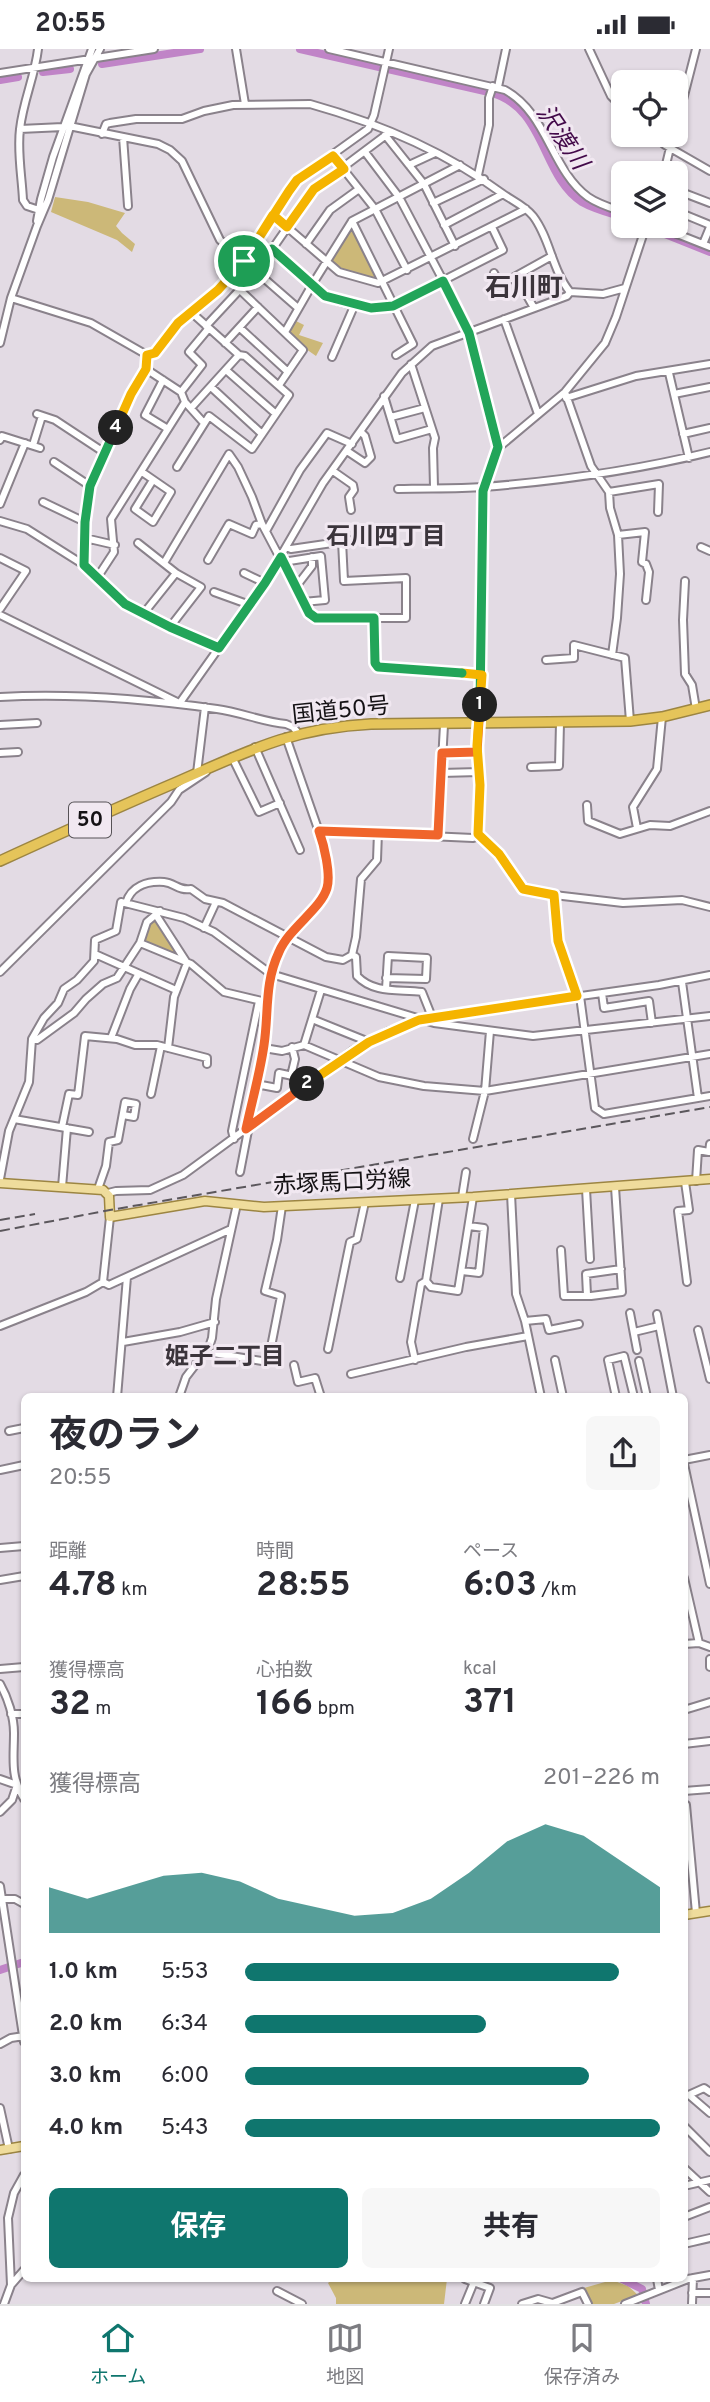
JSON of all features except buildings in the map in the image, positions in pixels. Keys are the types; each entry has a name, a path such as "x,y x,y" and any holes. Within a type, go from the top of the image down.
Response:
{"highway":[{"name":"国道50号","path":"0,861 167,786 178,788 197,773 255,747 298,733 354,725 630,721 662,717 710,705"}],"main road":[{"name":"赤塚馬口労線","path":"110,1217 205,1201 256,1207 282,1206 473,1197 710,1179"},
{"path":"0,1181 98,1189 108,1193 110,1217"},
{"path":"688,1914 710,1912"}],"street":[{"path":"38,49 20,129 23,200 27,206 41,211"},
{"path":"0,343 11,298 37,226 92,49"},
{"path":"66,126 88,69 100,49"},
{"path":"0,73 154,49"},
{"path":"236,49 245,104"},
{"path":"329,49 494,88 525,104 579,189 611,207"},
{"path":"11,298 91,323 147,355 155,353 178,323 209,299 244,261 297,180 368,129 389,49"},
{"path":"481,177 489,125 489,99 506,49"},
{"path":"589,49 611,96"},
{"path":"688,80 696,49"},
{"path":"103,134 106,124 110,123 136,119 182,119 204,111 245,104 310,104 371,124 460,165 526,209 540,227 570,292"},
{"path":"20,129 66,126 158,144 176,155 186,168 215,232 227,247 298,308"},
{"path":"181,392 202,365 189,352 257,271 314,189 388,134"},
{"path":"388,134 424,184 455,246"},
{"path":"123,137 128,206"},
{"path":"667,161 670,148 710,171"},
{"path":"365,152 400,197 469,333 498,447 483,491 482,675 477,752 481,800 477,825 479,836 499,854 523,889 623,902 682,900 710,907"},
{"path":"409,165 435,153"},
{"path":"333,156 375,209 407,270"},
{"path":"285,332 352,221 460,165"},
{"path":"433,203 481,177"},
{"path":"306,244 330,209 359,189"},
{"path":"444,225 503,194"},
{"path":"688,195 710,203"},
{"path":"273,215 326,262 346,275 378,283 526,209"},
{"path":"688,216 710,226 707,245 688,238"},
{"path":"352,221 412,345 396,355"},
{"path":"272,249 325,296 378,309 393,306 503,250 492,227"},
{"path":"498,447 565,395 605,343 642,238"},
{"path":"494,274 500,285 552,256"},
{"path":"516,276 534,308"},
{"path":"570,292 603,294 625,288"},
{"path":"240,290 303,350 279,385"},
{"path":"178,703 282,559 286,547 333,471 384,396 411,363 432,346 567,296 570,292"},
{"path":"332,357 355,304"},
{"path":"225,343 258,307"},
{"path":"177,467 209,416 252,449 289,395 191,313"},
{"path":"505,320 538,414"},
{"path":"240,328 288,372"},
{"path":"84,565 85,522 90,486 131,394 146,369 147,355"},
{"path":"97,578 114,552 111,519 168,429 188,405 211,387 239,355"},
{"path":"411,363 435,438 434,487"},
{"path":"565,395 663,370 669,373 710,364"},
{"path":"146,369 181,392 203,422"},
{"path":"226,370 276,414"},
{"path":"669,373 689,457"},
{"path":"163,380 145,415 168,429"},
{"path":"211,387 262,434"},
{"path":"674,394 710,387"},
{"path":"565,395 595,473 609,492 610,508 618,535 620,574 612,655"},
{"path":"384,396 397,439 432,429"},
{"path":"391,417 425,408"},
{"path":"0,440 2,436 37,447 40,415 55,420 105,453"},
{"path":"683,434 710,428"},
{"path":"347,451 365,463 371,457 365,436 361,432"},
{"path":"266,531 300,470 327,433 352,444"},
{"path":"0,504 25,443"},
{"path":"398,489 485,487 595,473 710,452"},
{"path":"164,563 229,454 309,613 316,618 407,618 406,578 344,581 342,541"},
{"path":"54,462 90,486"},
{"path":"333,471 353,485 354,490 349,497 351,510"},
{"path":"142,473 153,480 171,492 153,522 135,509 153,480"},
{"path":"0,479 9,482"},
{"path":"609,492 659,484 658,512"},
{"path":"43,502 85,522"},
{"path":"0,521 27,529 84,565 125,604 219,648"},
{"path":"208,560 229,524 251,534 256,525 262,524"},
{"path":"618,535 645,532 642,562 649,567 646,600"},
{"path":"85,538 115,545"},
{"path":"286,547 291,549 353,540"},
{"path":"138,543 176,573 201,587 170,627"},
{"path":"701,547 710,551"},
{"path":"282,559 321,556 325,600 303,602"},
{"path":"295,588 312,566 312,557"},
{"path":"0,558 26,571 3,598 0,612 178,703"},
{"path":"144,613 176,573"},
{"path":"244,573 265,583"},
{"path":"685,581 685,674 692,685 696,709"},
{"path":"214,592 250,605"},
{"path":"374,618 375,663 378,667 482,675"},
{"path":"546,660 574,658 574,645 623,657 626,661 630,721"},
{"path":"0,697 57,695 178,703 286,724 298,733"},
{"path":"197,773 205,707"},
{"path":"637,828 633,807 657,769 662,717"},
{"path":"0,725 37,723"},
{"path":"531,767 559,766 559,723"},
{"path":"438,835 444,725"},
{"path":"234,1139 232,1131 262,1002 278,953 286,937 322,898 328,885 325,849 286,736"},
{"path":"255,747 300,851"},
{"path":"0,753 18,752"},
{"path":"442,753 477,752"},
{"path":"232,757 259,812 280,803"},
{"path":"0,972 178,788 204,774 210,767"},
{"path":"441,773 480,772"},
{"path":"587,805 587,821 620,834 657,824 670,826 710,811"},
{"path":"319,831 473,838 479,836"},
{"path":"352,955 361,879 377,860 378,832"},
{"path":"126,903 132,890 139,886 166,882 181,890 191,889 205,899 223,903 326,957 343,960 352,955"},
{"path":"554,895 558,941 579,996 595,1108 604,1114 710,1097"},
{"path":"0,1181 9,1131 29,1082 32,1039 65,989 94,961 95,940 116,931 121,902 158,913 176,915 204,928 271,974 419,1020 533,1036 710,1016"},
{"path":"204,928 216,902"},
{"path":"32,1039 37,1040 74,1013 103,984 117,978 140,943 147,922 158,913"},
{"path":"158,913 187,963"},
{"path":"140,943 187,963 224,992 262,1002 268,1010 264,1048 246,1129 240,1172"},
{"path":"95,954 176,990"},
{"path":"352,955 356,957 357,976 361,981 375,989 422,992 432,1017"},
{"path":"386,989 388,955 428,958 426,979 387,978"},
{"path":"151,1094 176,990 187,963"},
{"path":"111,1038 138,975"},
{"path":"108,1193 156,1188 193,1169 339,1061 369,1042 419,1020 681,982 710,975"},
{"path":"681,982 698,1098"},
{"path":"304,1045 321,990"},
{"path":"602,993 604,1008 649,1001 652,1023"},
{"path":"312,1019 369,1042"},
{"path":"473,1139 485,1091 490,1031"},
{"path":"62,1187 64,1128 69,1094 78,1095 85,1036 164,1047 208,1058 207,1064"},
{"path":"264,1048 282,1051 304,1045 379,1077 424,1086 485,1091 710,1054"},
{"path":"291,1076 295,1059 292,1047"},
{"path":"256,1084 277,1088 279,1073 302,1078"},
{"path":"98,1189 106,1166 108,1142 118,1140 123,1115"},
{"path":"14,1119 89,1132"},
{"path":"696,1181 698,1150 709,1152 710,1144"},
{"path":"462,1197 466,1172"},
{"path":"685,1182 689,1210 678,1211 687,1282"},
{"path":"561,1250 564,1296 622,1292 615,1187"},
{"path":"586,1189 590,1259"},
{"path":"511,1194 516,1294 525,1321 540,1393"},
{"path":"426,1281 431,1287 458,1291 473,1197"},
{"path":"400,1278 415,1199"},
{"path":"415,1360 411,1342 421,1284 426,1281 439,1199"},
{"path":"328,1349 350,1242 357,1239 365,1202"},
{"path":"180,1393 186,1377 208,1347 214,1332 216,1299 237,1204"},
{"path":"212,1353 268,1362 281,1296 265,1291 282,1206"},
{"path":"103,1282 110,1217"},
{"path":"462,1271 479,1273 484,1228 469,1226"},
{"path":"103,1282 108,1285 231,1229"},
{"path":"587,1295 586,1274 621,1269"},
{"path":"117,1393 127,1277"},
{"path":"0,1326 86,1292 103,1282"},
{"path":"630,1313 637,1350"},
{"path":"657,1314 672,1393"},
{"path":"525,1321 546,1318 549,1330 579,1324"},
{"path":"123,1342 180,1332 215,1322"},
{"path":"634,1332 659,1326"},
{"path":"698,1330 710,1379"},
{"path":"351,1374 466,1347 528,1336"},
{"path":"615,1393 608,1360 624,1356 630,1393"},
{"path":"555,1360 562,1393"},
{"path":"639,1360 646,1393"},
{"path":"293,1365 298,1383 316,1378 320,1393"},
{"path":"9,1431 21,1429"},
{"path":"688,1461 710,1455"},
{"path":"0,1471 21,1466"},
{"path":"688,1481 710,1584"},
{"path":"0,1548 21,1546"},
{"path":"0,1580 21,1576"},
{"path":"688,1610 699,1643"},
{"path":"688,1644 699,1643 710,1647"},
{"path":"710,1660 710,1667"},
{"path":"0,1669 21,1667"},
{"path":"1,1686 14,1730 12,1769 21,1793"},
{"path":"688,1709 710,1702"},
{"path":"11,1714 21,1714"},
{"path":"688,1744 710,1741"},
{"path":"0,1779 17,1785"},
{"path":"0,1812 12,1800 17,1785"},
{"path":"688,1791 710,1789"},
{"path":"688,1827 696,1913"},
{"path":"0,1886 21,2020"},
{"path":"1,1899 15,1899 21,1902"},
{"path":"0,2044 11,2038 21,2039"},
{"path":"688,2096 704,2088 710,2092"},
{"path":"688,2097 710,2113"},
{"path":"0,2108 4,2150"},
{"path":"688,2130 710,2152"},
{"path":"688,2172 710,2192"},
{"path":"688,2185 710,2180"},
{"path":"11,2285 8,2218 12,2199 21,2185"},
{"path":"688,2215 710,2207"},
{"path":"688,2243 710,2238"},
{"path":"4,2304 11,2285 21,2273"},
{"path":"688,2280 710,2275"},
{"path":"692,2304 693,2278"},
{"path":"465,2304 474,2282 490,2288 484,2304"},
{"path":"658,2282 659,2290"},
{"path":"625,2304 682,2282"},
{"path":"277,2291 302,2304"},
{"path":"522,2304 538,2299 551,2304 582,2292 588,2304"},
{"path":"692,2293 710,2293"}],"shaded area":[{"path":"55,197 88,202 125,213 116,226 135,244 132,252 117,240 51,212"},
{"path":"352,226 380,279 342,271 329,261"},
{"path":"296,321 304,325 299,335 323,343 316,356 288,331"},
{"path":"157,919 180,954 178,957 142,941 149,923"},
{"path":"447,2282 444,2304 336,2304 336,2298 328,2283"},
{"path":"605,2282 617,2282 628,2286 638,2295 614,2304 591,2304 584,2288"}],"waterway":[{"name":"沢渡川","path":"102,64 200,49"},
{"name":"沢渡川","path":"300,49 489,92 508,100 522,111 533,126 558,176 569,190 582,202 611,214"},
{"name":"沢渡川","path":"43,72 70,69"},
{"name":"沢渡川","path":"0,80 18,77"},
{"name":"沢渡川","path":"675,238 710,252"},
{"path":"0,1970 21,1963"},
{"path":"628,2282 642,2289 646,2304"}],"railway":[{"path":"0,1231 710,1107"},
{"path":"0,1220 35,1214"}],"district":[{"name":"石川町","path":"524,289"},
{"name":"石川四丁目","path":"386,538"},
{"name":"姫子二丁目","path":"225,1358"}],"route":[{"path":"244,261 257,271 272,249 325,296 378,309 393,306 443,281 469,333 498,447 483,491 482,675 479,718 477,745 477,752 442,753 438,835 319,831 325,849 328,885 322,898 286,937 278,953 266,997 268,1010 264,1048 246,1129 352,1051 389,1031 432,1017 577,996 560,951 554,895 523,889 499,854 478,834 480,785 477,745 482,675 378,667 375,663 374,618 316,618 309,613 281,557 219,648 125,604 107,590 84,565 85,522 92,478 131,394 146,369 147,355 155,353 178,323 218,290 244,261 273,215 287,227 314,189 344,169 333,156 297,180 289,191 244,261"}]}
